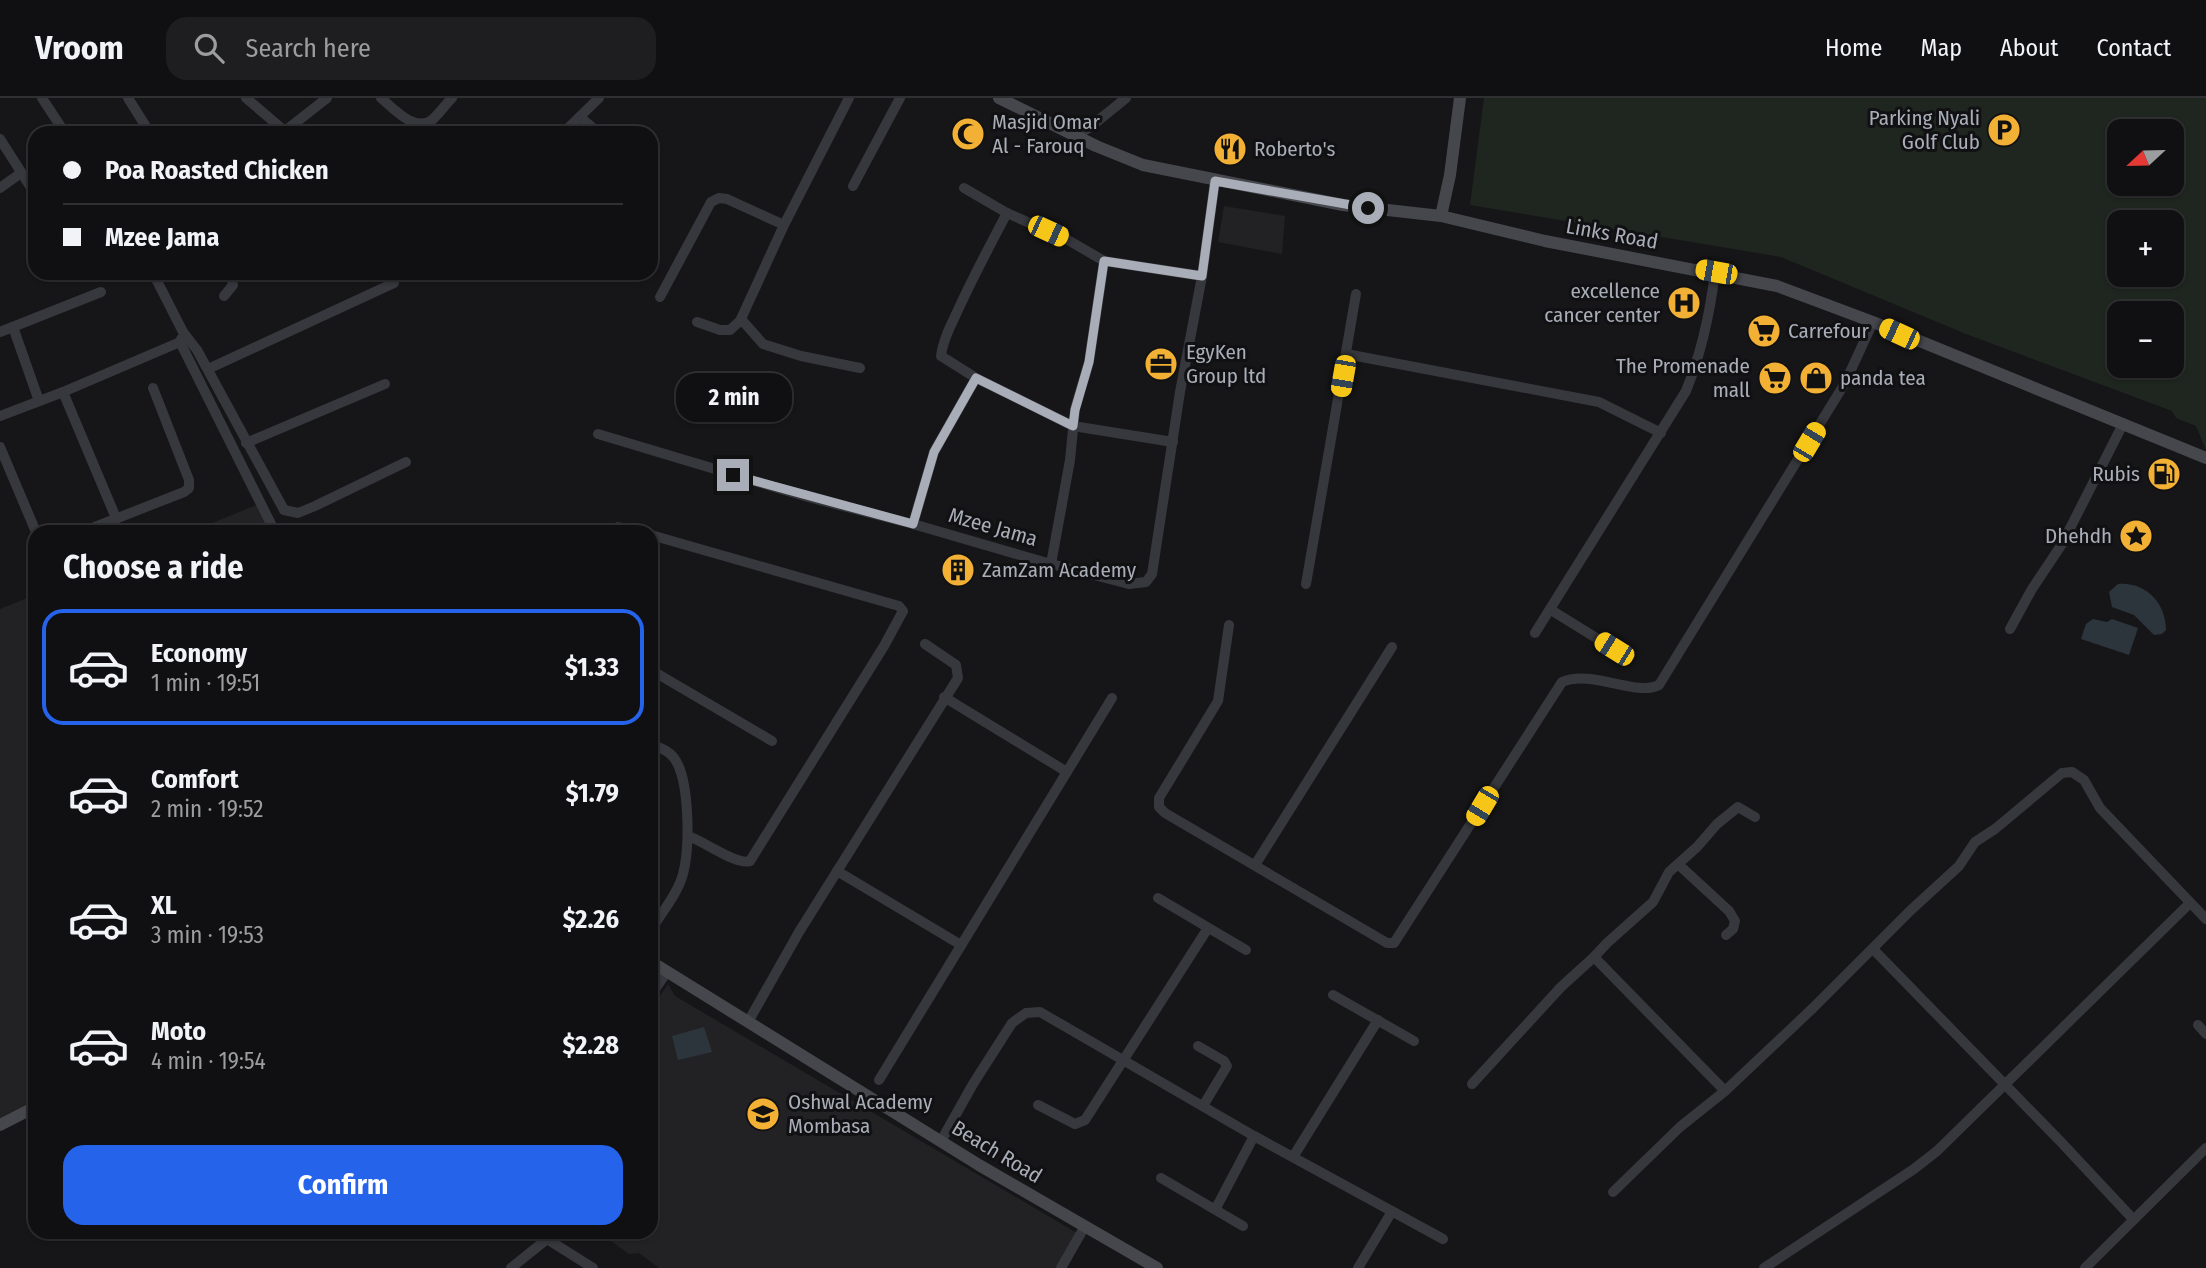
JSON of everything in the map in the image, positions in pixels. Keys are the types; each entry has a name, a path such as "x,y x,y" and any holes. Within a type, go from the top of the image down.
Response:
{"main road":[{"name":"Links Road","path":"999,98 1075,136 1143,165 1343,205 1441,216 1545,241 1716,272 1777,286 1873,322 2206,458"},
{"path":"1441,216 1450,175 1460,98"},
{"name":"Beach Road","path":"659,965 941,1141 1157,1268"},
{"path":"0,1125 28,1111"}],"street":[{"path":"41,98 60,126"},
{"path":"128,98 146,126"},
{"path":"246,98 279,126"},
{"path":"293,126 327,98"},
{"path":"381,98 406,118 422,123 432,120 452,98"},
{"path":"570,126 600,98"},
{"path":"697,322 720,330 730,330 741,319 784,225 849,98"},
{"path":"853,186 900,98"},
{"path":"1075,136 1126,98"},
{"path":"580,117 591,126"},
{"path":"0,139 28,184"},
{"path":"0,188 21,173"},
{"name":"Mzee Jama","path":"598,434 808,497 1051,564 1129,584 1141,584 1150,578 1202,276 1215,181"},
{"path":"964,188 1007,213 1068,240 1104,261 1202,276"},
{"path":"660,297 711,202 716,199 727,199 784,225"},
{"path":"1007,213 978,268 942,349 942,356 976,378 1073,426 1173,442"},
{"path":"1051,564 1070,460 1075,410 1089,362 1104,261"},
{"path":"1535,633 1685,391 1695,367 1711,307 1716,272"},
{"path":"157,280 170,302 182,337 272,525"},
{"path":"224,296 233,285 232,280"},
{"path":"208,369 394,283"},
{"path":"0,332 101,292"},
{"path":"1306,584 1356,294"},
{"path":"741,319 764,344 801,356 860,368"},
{"path":"1229,625 1221,689 1215,709 1176,768 1158,802 1165,813 1387,943 1396,942 1562,681 1586,678 1644,688 1659,685 1845,383 1873,322"},
{"path":"13,327 39,401"},
{"path":"182,337 197,350 284,510 292,513 315,506 406,463"},
{"path":"0,416 63,392 182,337"},
{"path":"1346,354 1599,402 1661,433"},
{"path":"913,524 934,452 976,378"},
{"path":"246,443 385,384"},
{"path":"100,525 184,492 190,485 153,388"},
{"path":"63,392 116,519"},
{"path":"2010,629 2062,544 2123,424"},
{"path":"0,447 33,525"},
{"path":"658,537 899,606 903,611 750,861 743,863 703,841 688,836"},
{"path":"1551,610 1614,649"},
{"path":"748,1022 836,871 958,678 958,667 925,644"},
{"path":"1255,865 1392,647"},
{"path":"658,674 772,741"},
{"path":"944,697 1067,772"},
{"path":"879,1080 1112,698"},
{"path":"658,747 668,752 678,764 684,782 688,836 686,859 679,884 658,918"},
{"path":"1613,1192 1680,1127 1725,1091 1959,866 1975,842 1995,829 2062,773 2072,772 2084,780 2100,807 2206,919"},
{"path":"1472,1084 1561,987 1653,902 1669,872 1697,847 1717,824 1738,807 1755,817"},
{"path":"1679,865 1729,911 1735,922 1726,935"},
{"path":"836,871 961,946"},
{"path":"1158,898 1246,950"},
{"path":"1764,1268 1937,1151 2190,902"},
{"path":"1038,1105 1070,1122 1082,1123 1208,929"},
{"path":"1873,949 2133,1219"},
{"path":"1594,957 1725,1091"},
{"path":"1333,995 1414,1041"},
{"path":"941,1141 1012,1023 1026,1013 1037,1011 1391,1213 1443,1239"},
{"path":"1293,1157 1378,1020"},
{"path":"1198,1046 1224,1061 1227,1066 1203,1106"},
{"path":"1216,1208 1254,1136"},
{"path":"2085,1268 2206,1148"},
{"path":"1161,1178 1243,1226"},
{"path":"1358,1268 1391,1213"},
{"path":"1061,1268 1086,1226"},
{"path":"511,1268 541,1239"},
{"path":"549,1239 593,1268"}],"shaded area":[{"path":"1484,98 2206,98 2206,450 2196,426 2176,418 2172,411 1966,334 1781,257 1470,205"},
{"path":"1224,206 1285,216 1282,254 1218,242"},
{"path":"259,504 269,525 207,525"},
{"path":"2118,584 2138,587 2153,597 2165,620 2166,630 2162,634 2154,635 2134,615 2112,607 2109,592"},
{"path":"28,598 28,1104 0,1118 0,609"},
{"path":"2093,619 2107,622 2112,619 2138,628 2129,655 2081,639 2086,624"},
{"name":"Oshwal Academy Mombasa","path":"668,984 675,996 1077,1233 1056,1268 659,1268 639,1253 629,1254 609,1239 658,1239 658,999"},
{"path":"704,1027 712,1052 678,1060 672,1036"}],"place":[{"name":"Parking Nyali Golf Club","path":"2004,130"},
{"name":"Masjid Omar Al - Farouq","path":"968,134"},
{"name":"Roberto's","path":"1230,149"},
{"name":"excellence cancer center","path":"1684,303"},
{"name":"Carrefour","path":"1764,331"},
{"name":"EgyKen Group ltd","path":"1161,364"},
{"name":"The Promenade mall","path":"1775,378"},
{"name":"panda tea","path":"1816,378"},
{"name":"Rubis","path":"2164,474"},
{"name":"Dhehdh","path":"2136,536"},
{"name":"ZamZam Academy","path":"958,570"},
{"name":"Oshwal Academy Mombasa","path":"763,1114"}],"route":[{"path":"733,475 913,524 934,452 976,378 1073,426 1089,362 1104,261 1202,276 1215,181 1368,208"}]}
